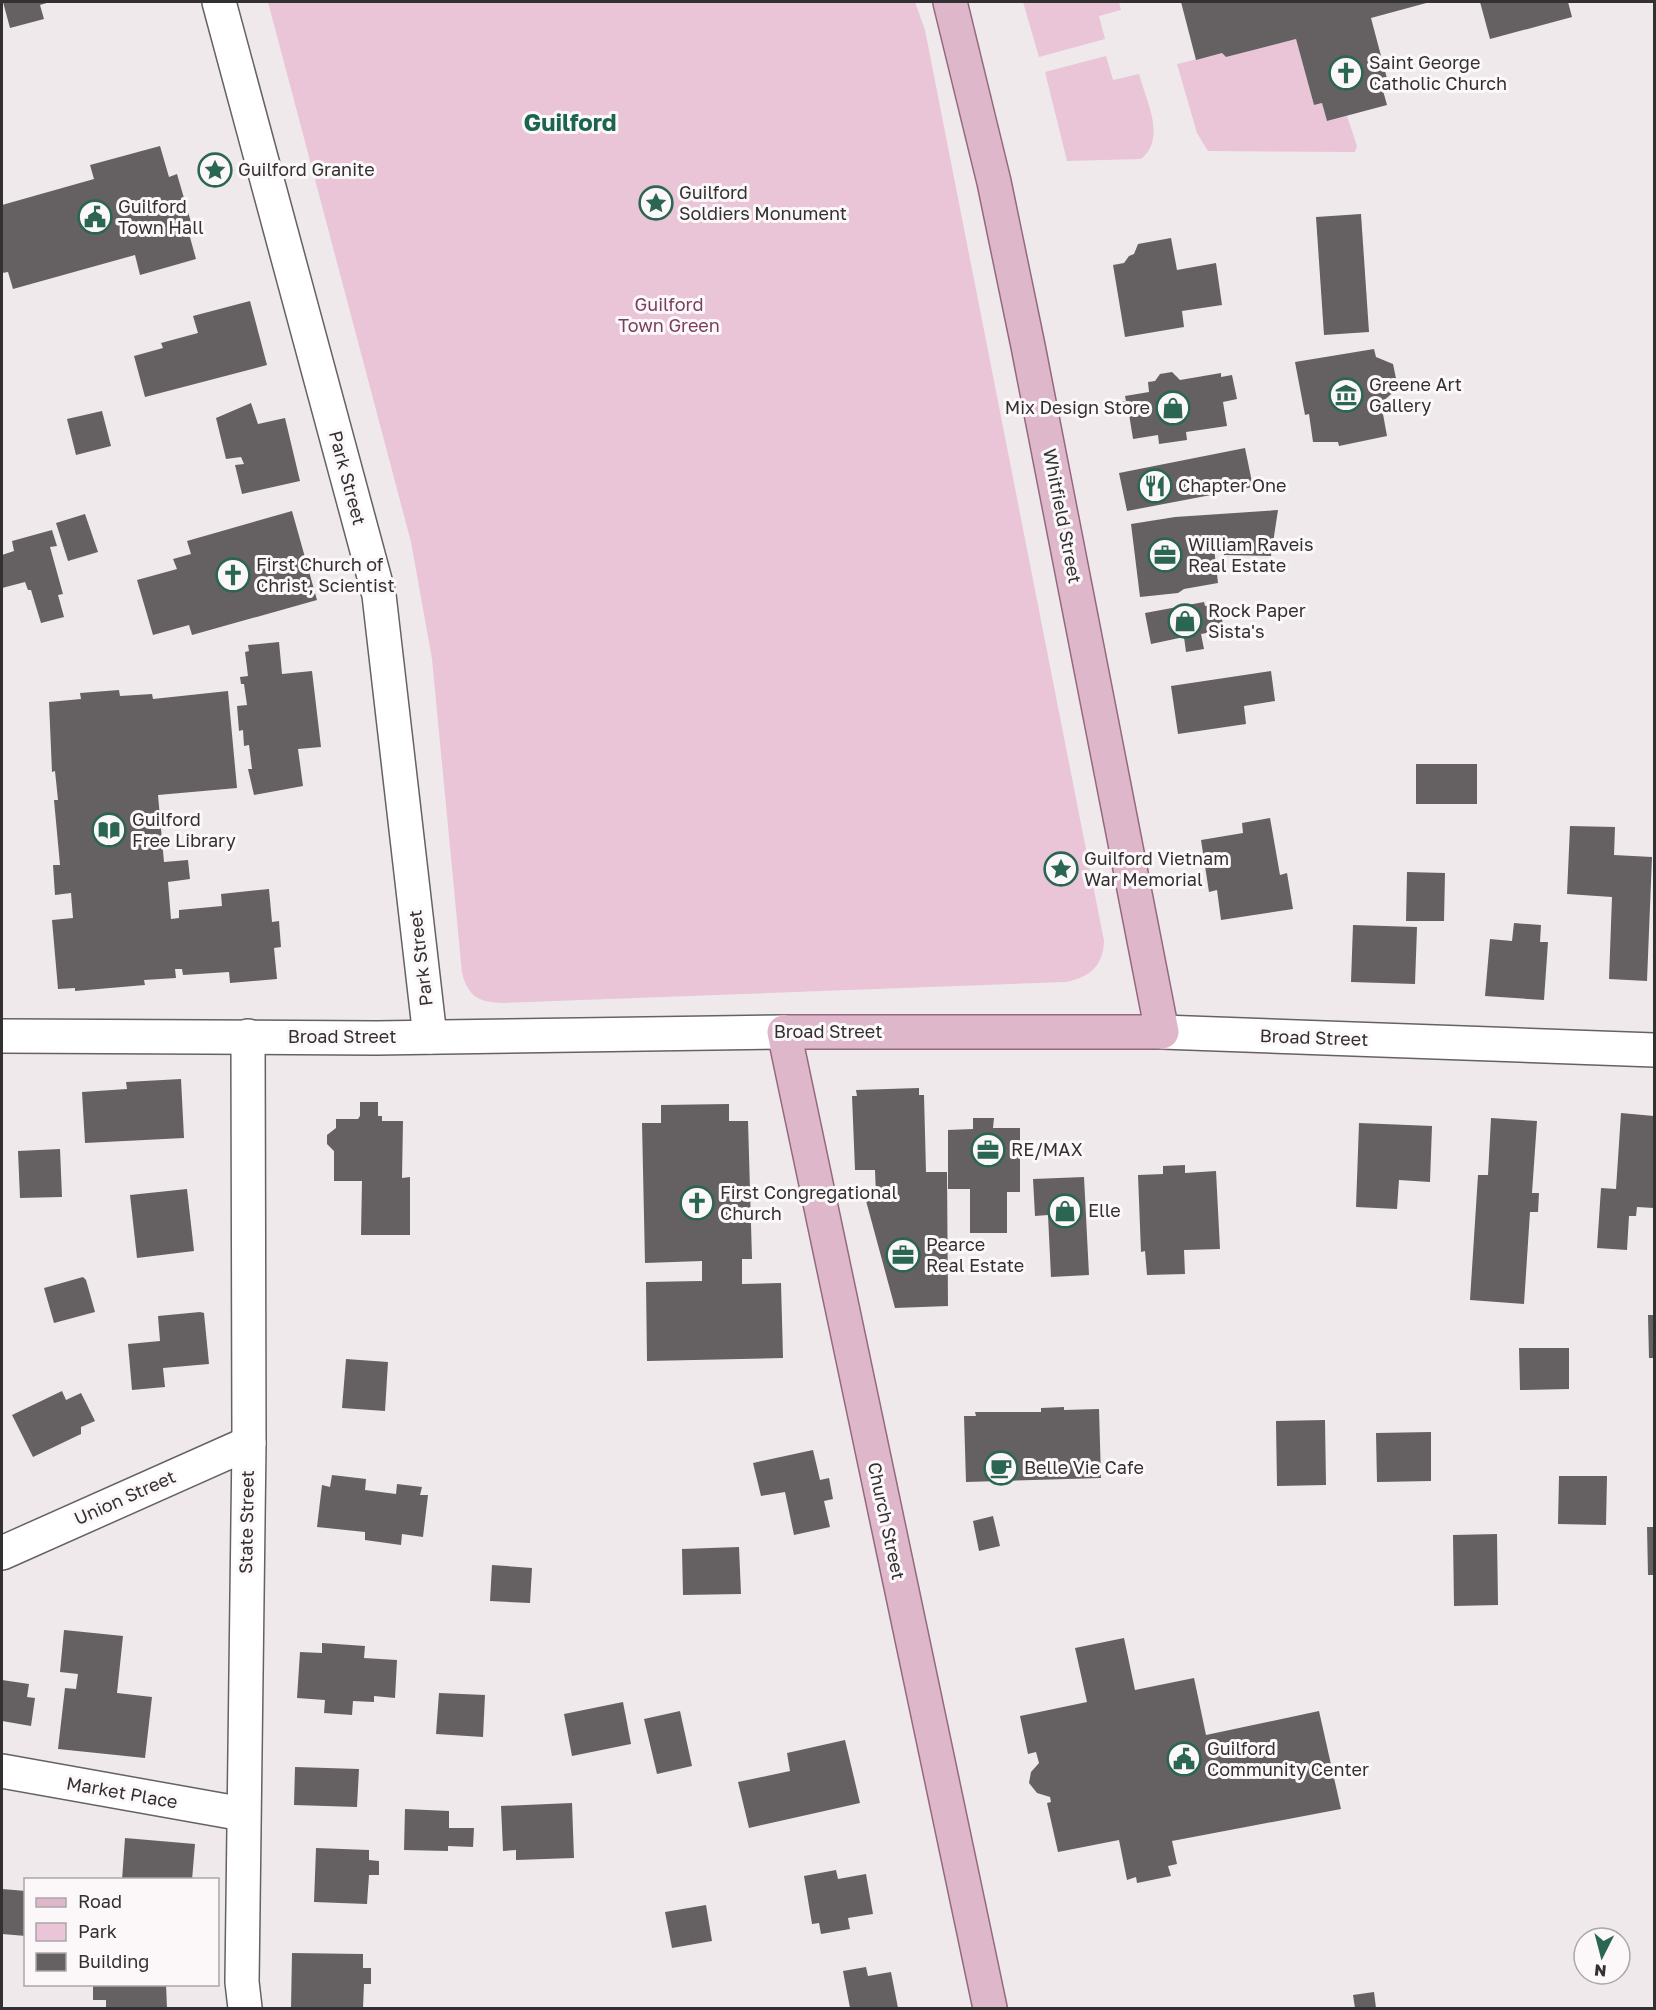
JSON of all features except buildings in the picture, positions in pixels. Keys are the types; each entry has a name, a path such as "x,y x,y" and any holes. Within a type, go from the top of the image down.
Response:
{"main road":[{"name":"Whitfield Street","path":"950,2 994,182 1162,1032"},
{"name":"Broad Street","path":"784,1032 1162,1032"},
{"name":"Church Street","path":"784,1032 990,2008"}],"street":[{"name":"Park Street","path":"219,2 379,595 430,1037"},
{"name":"Broad Street","path":"2,1036 430,1037 784,1032"},
{"name":"Broad Street","path":"1162,1032 1654,1050"},
{"name":"State Street","path":"244,2008 242,1982 243,1814 249,1443 248,1036"},
{"name":"Union Street","path":"2,1553 249,1443"},
{"name":"Market Place","path":"2,1772 243,1814"}],"green space":[{"name":"Guilford Town Green","path":"268,2 915,2 925,30 1104,941 1101,957 1094,969 1082,977 1066,982 504,1003 482,1000 472,993 462,973 432,659 411,542"},
{"path":"1023,2 1119,2 1121,10 1099,16 1105,39 1039,57"},
{"path":"1296,39 1314,105 1322,103 1327,121 1347,116 1357,146 1355,152 1208,151 1197,133 1177,64 1222,53 1226,57"},
{"path":"1106,56 1113,80 1139,74 1150,107 1154,130 1153,141 1141,159 1067,161 1045,72"}],"place":[{"name":"Saint George Catholic Church","path":"1346,73"},
{"name":"Guilford Granite","path":"215,170"},
{"name":"Guilford Soldiers Monument","path":"656,203"},
{"name":"Guilford Town Hall","path":"95,217"},
{"name":"Greene Art Gallery","path":"1346,395"},
{"name":"Mix Design Store","path":"1173,408"},
{"name":"Chapter One","path":"1155,486"},
{"name":"William Raveis Real Estate","path":"1165,555"},
{"name":"First Church of Christ, Scientist","path":"233,575"},
{"name":"Rock Paper Sista's","path":"1185,621"},
{"name":"Guilford Free Library","path":"109,830"},
{"name":"Guilford Vietnam War Memorial","path":"1061,869"},
{"name":"RE/MAX","path":"988,1150"},
{"name":"First Congregational Church","path":"697,1203"},
{"name":"Elle","path":"1065,1211"},
{"name":"Pearce Real Estate","path":"903,1255"},
{"name":"Belle Vie Cafe","path":"1001,1468"},
{"name":"Guilford Community Center","path":"1184,1759"}],"district":[{"name":"Guilford","path":"570,123"}]}
